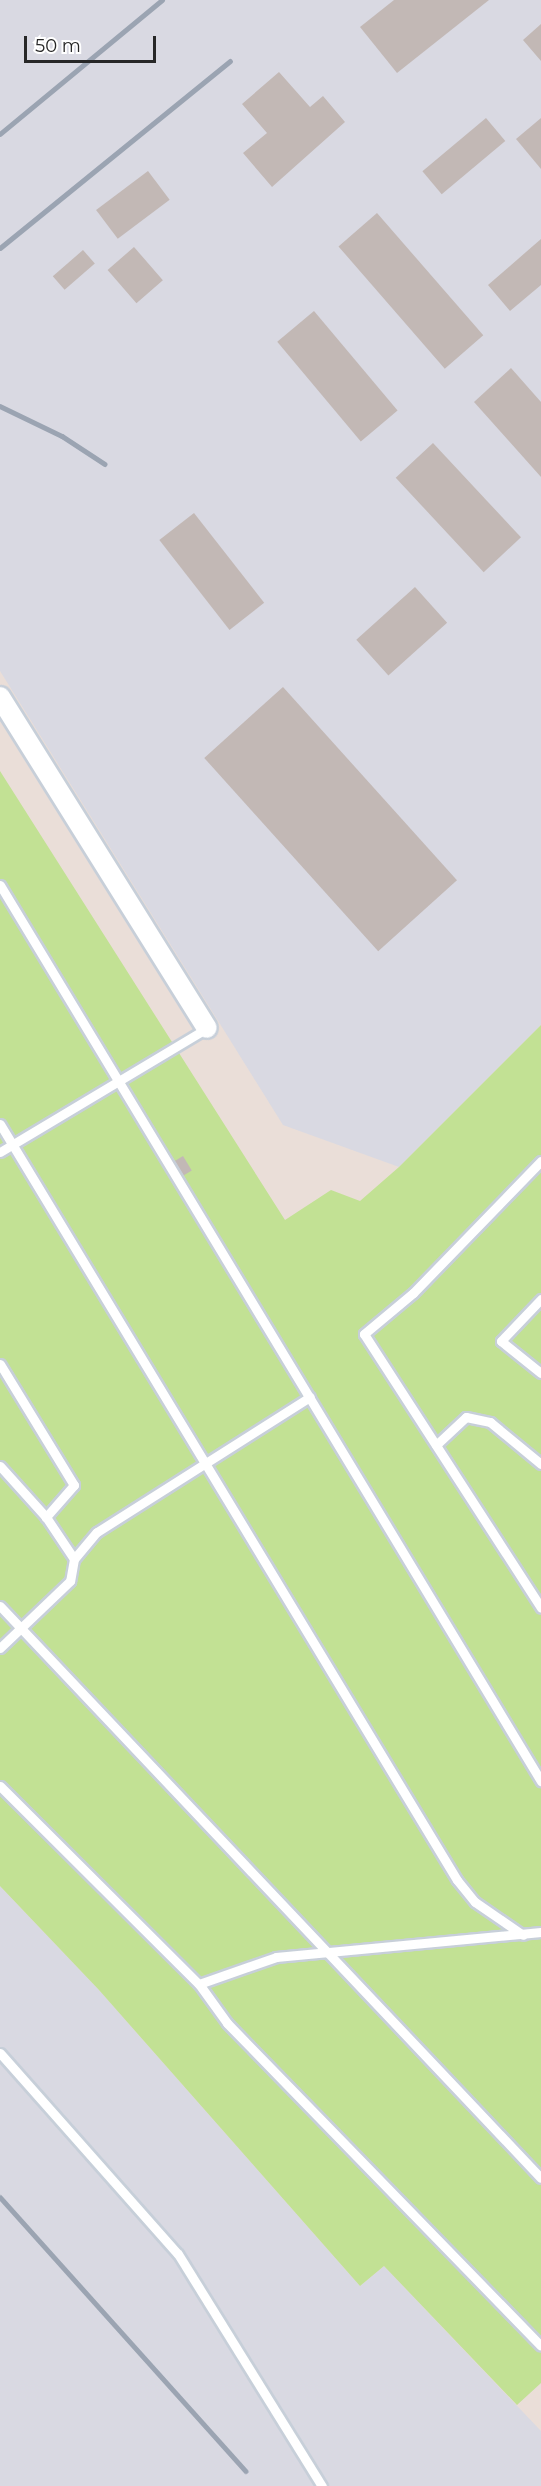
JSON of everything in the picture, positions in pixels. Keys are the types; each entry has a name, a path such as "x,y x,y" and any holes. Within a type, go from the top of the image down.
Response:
{"street":[{"path":"0,698 207,1028"}],"lane":[{"path":"0,885 541,1781"},
{"path":"0,1152 207,1028"},
{"path":"0,1124 457,1880 475,1902 524,1935"},
{"path":"541,1161 413,1293 364,1334 541,1608"},
{"path":"541,1299 501,1341 541,1373"},
{"path":"0,1364 74,1485 46,1517"},
{"path":"0,1648 70,1581 74,1558 97,1532 310,1397"},
{"path":"436,1445 466,1417 490,1422 541,1464"},
{"path":"0,1466 46,1517 74,1558"},
{"path":"0,1606 541,2178"},
{"path":"0,1786 199,1984 227,2023 541,2346"},
{"path":"199,1984 276,1957 324,1950 541,1932"},
{"path":"0,2053 178,2254 322,2486"}],"shaded area":[{"path":"0,0 541,0 541,1025 399,1167 283,1125 0,671"},
{"path":"0,1886 99,1990 360,2286 384,2266 541,2431 541,2486 0,2486"}],"green space":[{"path":"0,771 285,1220 331,1190 360,1201 399,1167 541,1025 541,2383 517,2405 384,2266 360,2286 99,1990 0,1886"}],"building":[{"path":"394,0 489,0 397,73 360,27"},
{"path":"541,24 541,61 523,40"},
{"path":"279,72 310,107 323,96 345,122 272,187 243,153 267,133 242,104"},
{"path":"486,118 505,141 442,194 422,171"},
{"path":"541,118 541,169 516,139"},
{"path":"148,171 170,200 118,239 96,210"},
{"path":"377,213 483,335 445,369 339,246"},
{"path":"541,239 541,285 510,311 488,285"},
{"path":"134,247 163,280 136,303 108,270"},
{"path":"83,250 95,264 65,290 53,276"},
{"path":"314,311 398,411 361,441 277,342"},
{"path":"511,368 541,402 541,477 474,402"},
{"path":"433,443 521,537 484,572 396,478"},
{"path":"194,513 264,603 230,630 159,540"},
{"path":"415,587 447,623 388,676 356,640"},
{"path":"283,687 457,880 378,951 204,758"},
{"path":"183,1156 192,1171 181,1177 172,1163"}],"railway":[{"path":"0,134 162,0"},
{"path":"0,248 230,61"},
{"path":"0,406 62,436 105,464"},
{"path":"0,2197 246,2471"}]}
